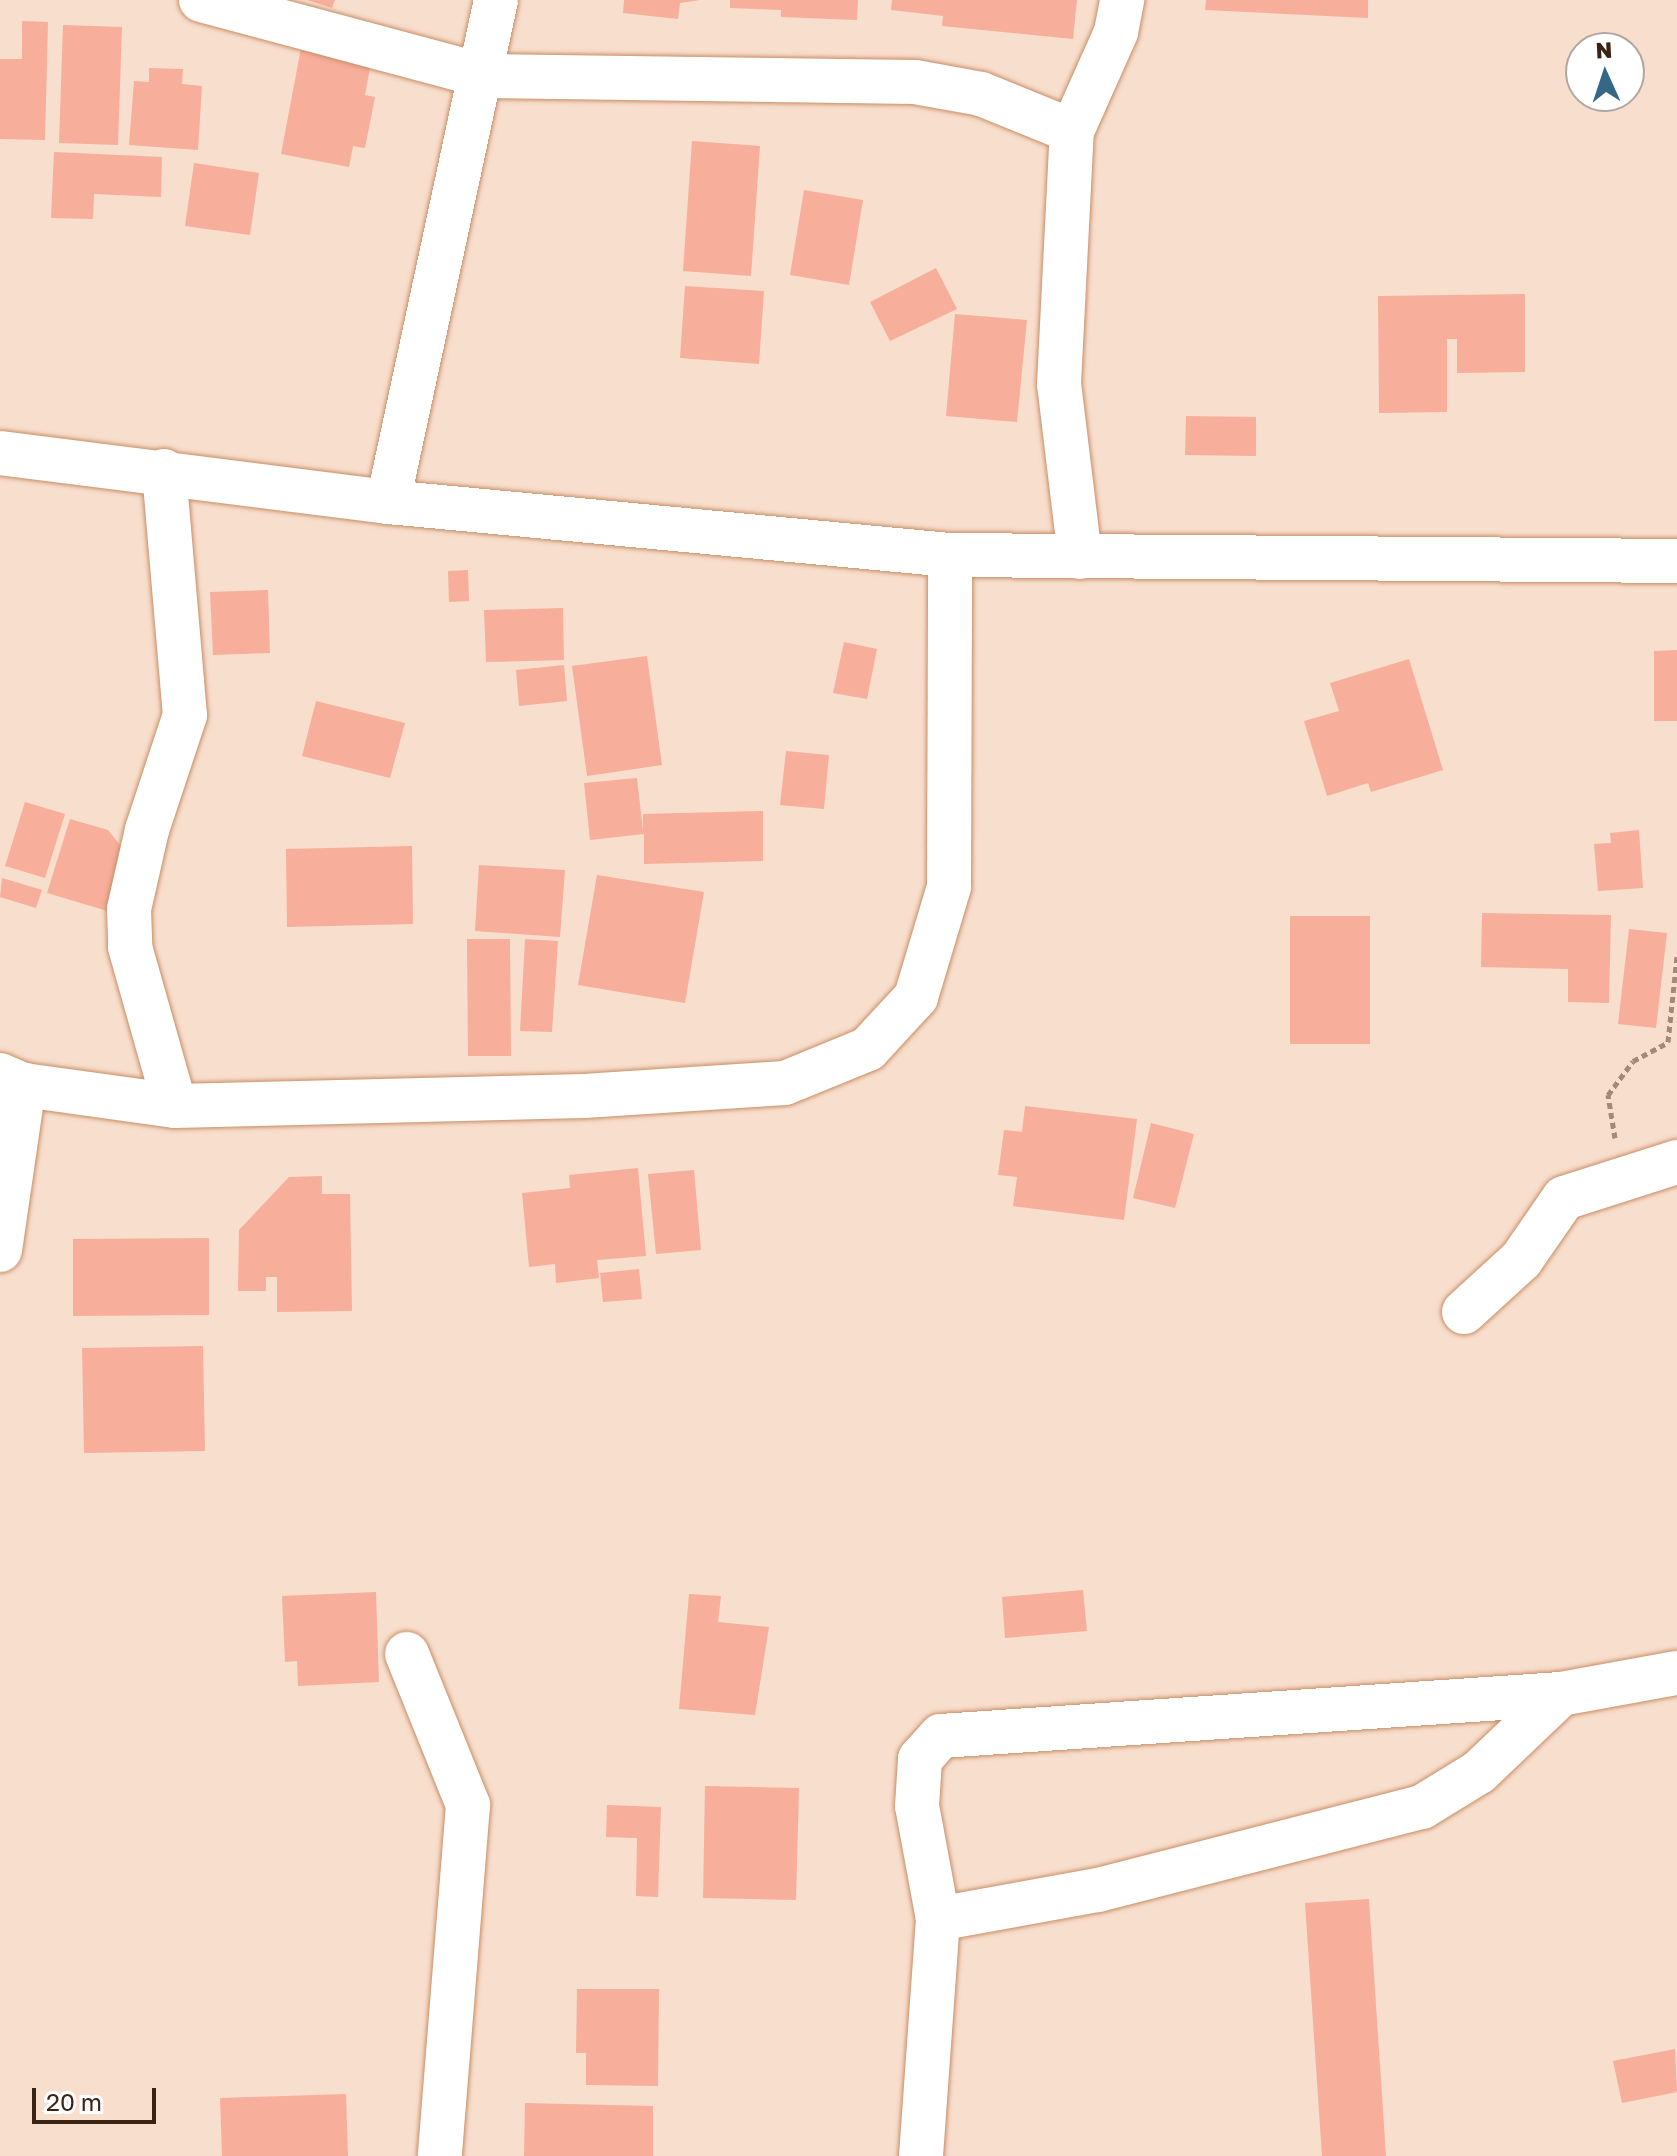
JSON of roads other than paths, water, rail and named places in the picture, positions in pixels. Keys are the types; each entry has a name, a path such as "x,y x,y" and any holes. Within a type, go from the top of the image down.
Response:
{"street":[{"path":"201,0 485,76 915,82 981,94 1072,131"},
{"path":"388,502 485,76 496,0"},
{"path":"1080,557 1059,384 1072,131 1116,32 1122,0"},
{"path":"0,453 164,471 388,502 950,555 1677,561"},
{"path":"164,471 185,715 147,830 129,909 130,947 175,1106"},
{"path":"0,1250 12,1080 175,1106 785,1083 868,1049 916,997 949,887 950,555"},
{"path":"1464,1312 1521,1260 1564,1198 1621,1175 1677,1162"},
{"path":"407,1654 468,1805 440,2156"},
{"path":"921,2156 938,1919 917,1806 920,1759 941,1736 1561,1694 1677,1673"},
{"path":"938,1919 1098,1890 1422,1807 1479,1772 1561,1694"}]}
